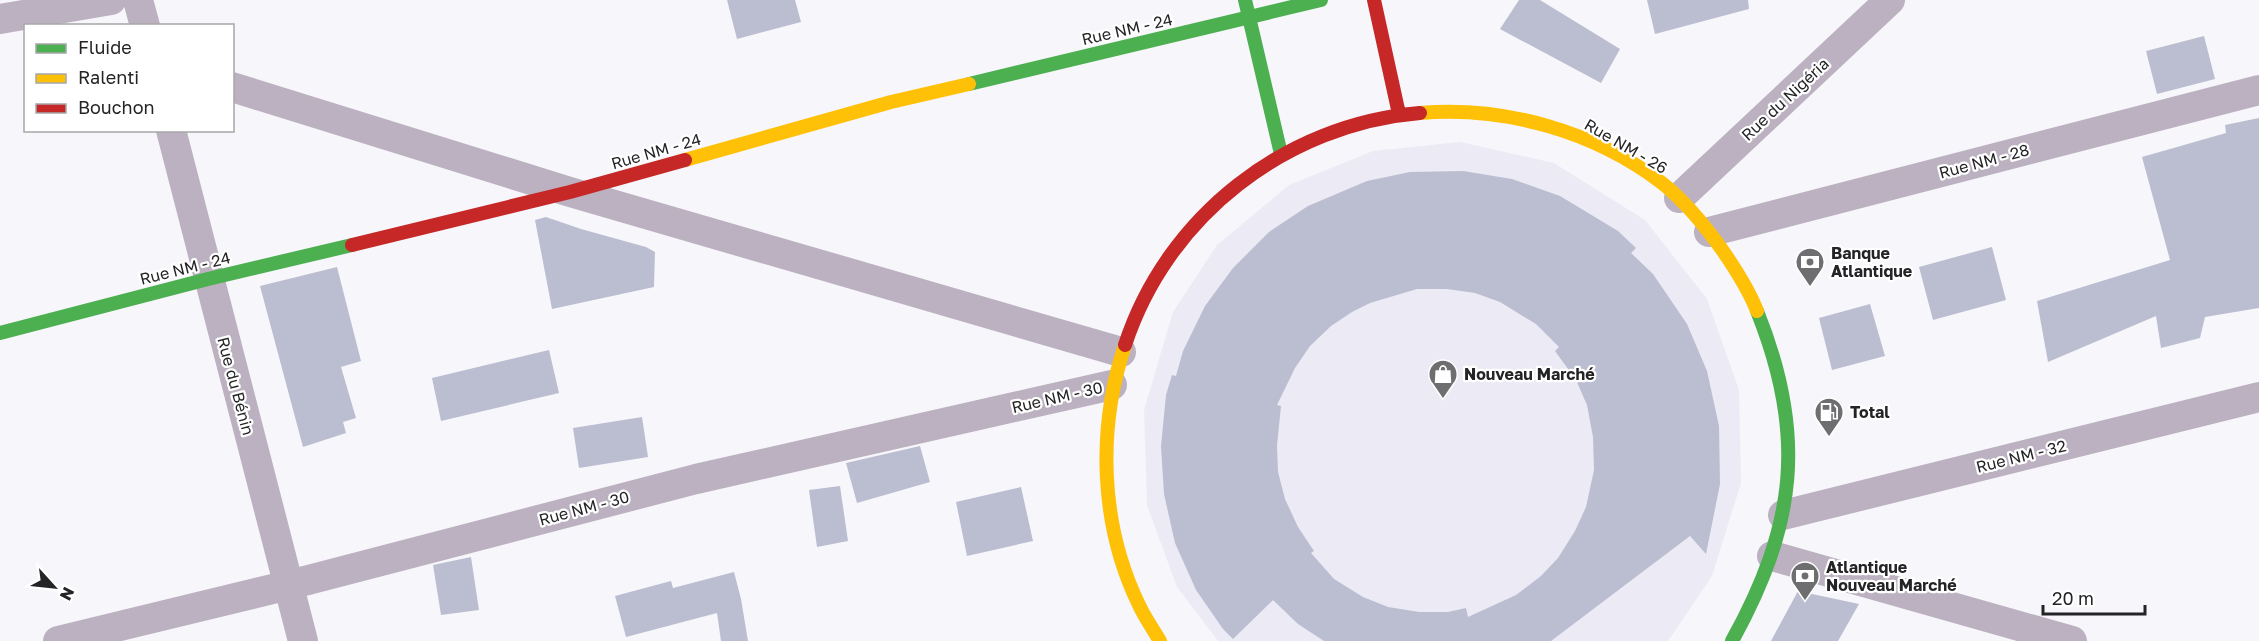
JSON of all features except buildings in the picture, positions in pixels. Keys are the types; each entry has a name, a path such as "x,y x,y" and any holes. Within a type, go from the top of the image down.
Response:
{"street":[{"path":"11,19 111,0"},
{"path":"138,0 144,24"},
{"path":"1245,0 1281,154"},
{"name":"Rue NM - 24","path":"0,333 208,279 570,192 891,102 1321,0"},
{"path":"1374,0 1399,114"},
{"name":"Rue du Nigéria","path":"1679,198 1890,0"},
{"path":"234,88 570,192 1121,352"},
{"name":"Rue NM - 28","path":"1709,232 2259,90"},
{"name":"Rue NM - 26","path":"1160,641 1138,603 1118,551 1107,496 1105,441 1112,385 1121,352 1140,303 1167,258 1199,218 1238,183 1281,154 1338,129 1399,114 1463,110 1526,119 1586,139 1642,170 1679,198 1709,232 1735,267 1756,304 1772,345 1782,386 1788,429 1788,472 1783,515 1772,556 1753,605 1732,641"},
{"name":"Rue du Bénin","path":"171,132 303,641"},
{"name":"Rue NM - 30","path":"58,641 289,585 696,479 1112,385"},
{"name":"Rue NM - 32","path":"1783,515 2259,397"},
{"path":"1772,556 2072,641"}],"shaded area":[{"name":"Nouveau Marché","path":"1460,142 1554,163 1645,220 1707,299 1739,390 1741,483 1712,576 1668,641 1218,641 1177,587 1147,505 1144,410 1173,312 1217,245 1289,185 1373,151"}],"traffic: fast":[{"path":"1245,0 1281,154"},
{"path":"969,84 1321,0"},
{"path":"0,333 208,279 352,245"},
{"path":"1732,641 1754,599 1770,558 1781,518 1787,479 1788,439 1783,399 1773,356 1757,311"}],"traffic: slow":[{"path":"685,160 891,102 969,84"},
{"path":"1420,113 1452,112 1516,118 1578,136 1636,165 1671,190 1703,224 1737,273 1757,311"},
{"path":"1125,345 1110,410 1107,443 1110,510 1116,542 1126,574 1141,610 1160,641"}],"traffic: jam":[{"path":"1374,0 1399,114"},
{"path":"1125,345 1144,298 1170,256 1201,218 1238,185 1279,157 1323,136 1371,121 1420,113"},
{"path":"352,245 570,192 685,160"}],"place":[{"name":"Banque Atlantique","path":"1810,288"},
{"name":"Nouveau Marché","path":"1443,400"},
{"name":"Total","path":"1829,438"},
{"name":"Atlantique Nouveau Marché","path":"1805,602"}]}
